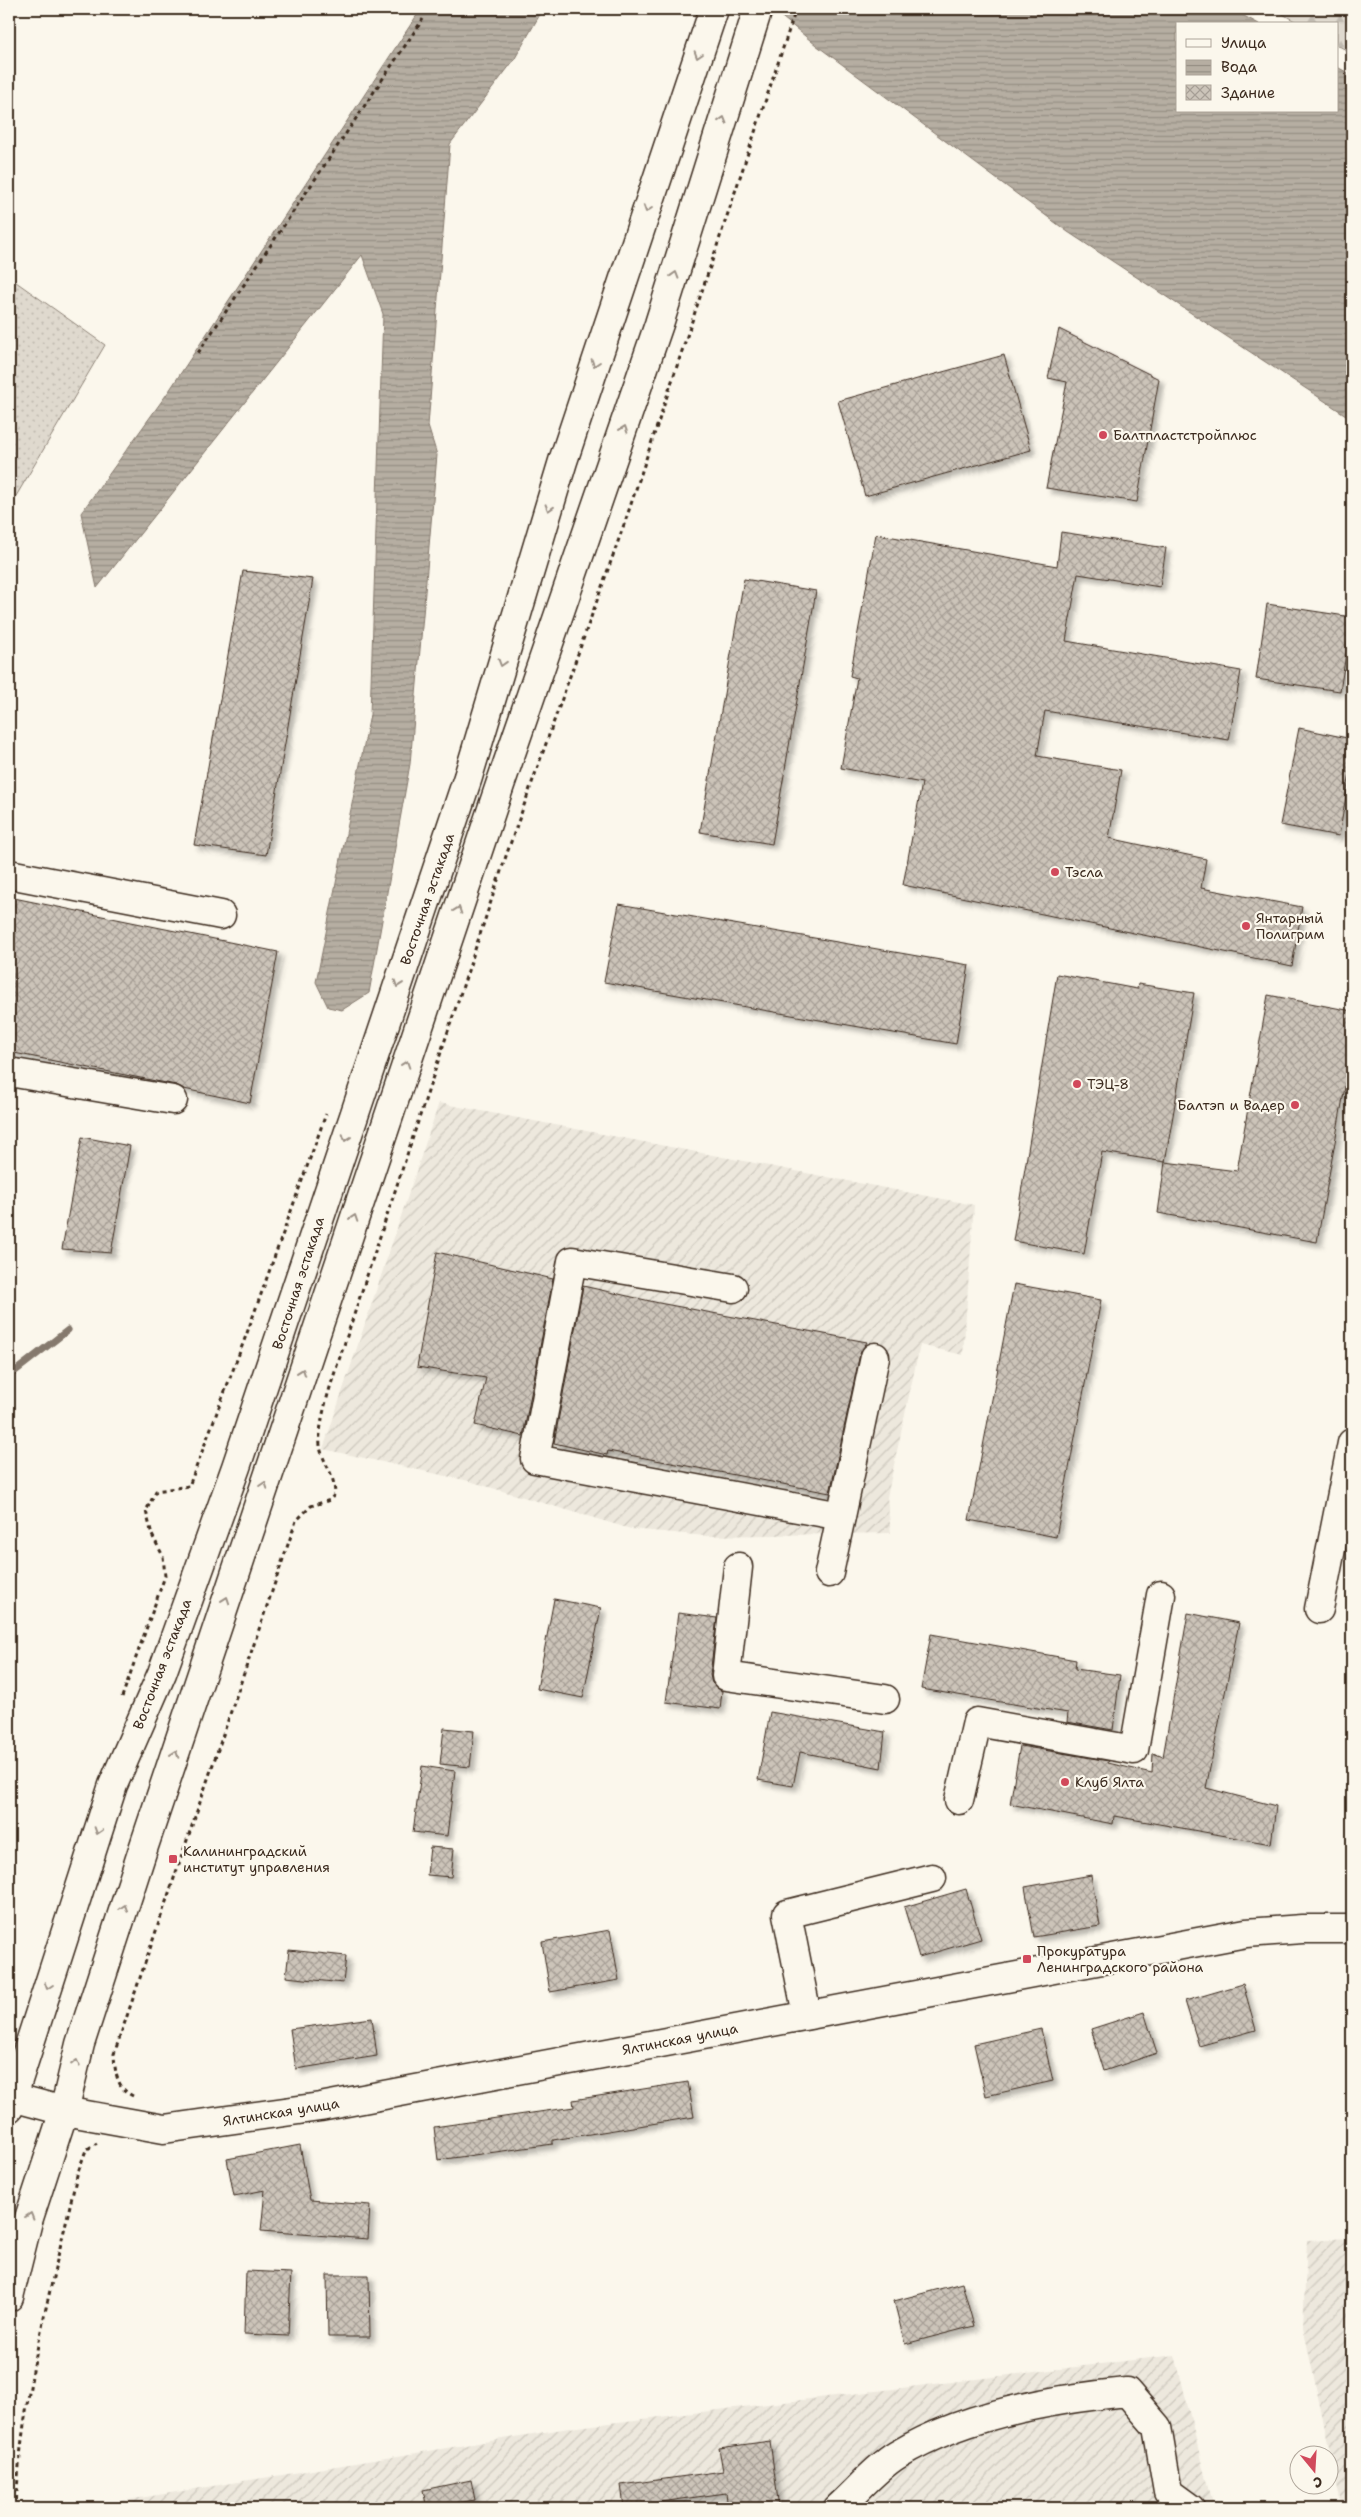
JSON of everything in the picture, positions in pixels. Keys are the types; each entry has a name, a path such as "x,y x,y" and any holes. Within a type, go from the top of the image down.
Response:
{"main road":[{"name":"Восточная эстакада","path":"10,2101 113,1785 162,1672 236,1467 468,777 563,461 714,9"},
{"path":"9,2297 28,2221 64,2111 80,2044 143,1849 500,785 662,315 758,9"},
{"path":"9,874 221,916"},
{"path":"9,1072 173,1100"},
{"path":"733,1288 572,1261 535,1459 841,1516"},
{"path":"829,1573 874,1357"},
{"path":"1318,1609 1342,1549 1352,1444"},
{"path":"738,1567 726,1676 885,1699"},
{"path":"959,1800 977,1722 1134,1750 1161,1595"},
{"path":"807,2015 788,1914 932,1878"},
{"name":"Ялтинская улица","path":"10,2101 164,2129 320,2107 1246,1933 1302,1928 1352,1929"},
{"path":"838,2508 896,2456 951,2427 1068,2397 1127,2392 1156,2427 1168,2492 1190,2508"}],"path":[{"path":"134,2124 139,2100 123,2092 116,2076 114,2054 296,1521 311,1506 330,1500 335,1494 334,1478 320,1449 322,1418 345,1342 507,853 626,519 796,9"},
{"path":"198,353 423,19"},
{"path":"1347,388 1352,392"},
{"path":"9,545 16,543"},
{"path":"120,1704 166,1576 163,1556 152,1535 146,1511 156,1491 189,1486 326,1113"},
{"path":"16,2508 17,2472 32,2370 77,2174 86,2150 98,2142"}],"shaded area":[{"path":"439,1103 974,1205 963,1355 920,1345 887,1497 891,1533 706,1536 631,1529 469,1481 323,1449"},
{"path":"1352,2238 1352,2508 1342,2508 1338,2489 1338,2444 1328,2444 1303,2327 1307,2240"},
{"path":"1175,2355 1213,2508 79,2508 569,2428"}],"green space":[{"path":"1274,9 1352,9 1352,53 1338,46 1338,22 1297,22"},
{"path":"9,277 105,345 9,508"}],"water":[{"path":"421,9 543,9 514,60 450,144 428,426 437,455 410,764 369,993 342,1010 328,1007 316,982 370,715 383,314 362,255 97,588 81,513 169,391"},
{"path":"772,9 1231,9 1255,22 1176,22 1176,112 1338,112 1338,68 1352,75 1352,419 1068,232 816,45"}],"building":[{"name":"Балтпластстройплюс","path":"1059,329 1159,379 1137,502 1046,488 1067,382 1048,378"},
{"path":"1004,355 1031,450 865,496 838,401"},
{"path":"1061,532 1166,548 1160,587 1078,574 1066,641 1241,671 1229,740 1045,711 1037,756 1121,770 1109,838 1206,859 1201,888 1302,907 1292,966 903,885 922,783 841,768 857,678 850,676 876,534 1057,566"},
{"path":"243,571 313,579 266,855 194,845"},
{"path":"744,579 816,591 772,844 700,832"},
{"path":"1267,604 1352,617 1340,691 1256,679"},
{"path":"1299,728 1352,739 1352,762 1339,836 1280,825"},
{"path":"9,897 278,952 250,1103 184,1089 176,1085 9,1052"},
{"path":"619,904 969,965 956,1044 604,982"},
{"name":"ТЭЦ-8","path":"1057,974 1137,989 1138,984 1194,993 1165,1162 1102,1152 1084,1254 1013,1241"},
{"name":"Балтэп и Вадер","path":"1268,995 1352,1011 1352,1048 1317,1242 1158,1213 1165,1162 1237,1171"},
{"path":"82,1137 130,1146 111,1253 62,1249"},
{"path":"437,1252 553,1279 523,1436 475,1425 486,1378 417,1367"},
{"path":"1014,1284 1101,1300 1056,1537 969,1520"},
{"path":"583,1286 659,1303 867,1342 860,1354 830,1493 608,1451 607,1455 554,1443"},
{"path":"554,1599 601,1608 583,1698 537,1689"},
{"path":"678,1613 717,1618 710,1675 712,1683 722,1691 720,1709 666,1702"},
{"path":"1188,1613 1239,1623 1206,1788 1276,1806 1271,1844 1114,1816 1113,1824 1010,1804 1020,1746 1109,1761 1108,1763 1152,1773 1153,1753 1163,1757"},
{"path":"931,1634 1076,1660 1075,1669 1120,1675 1113,1730 1067,1722 1068,1713 921,1689"},
{"path":"770,1712 885,1732 881,1768 800,1752 793,1786 758,1780"},
{"path":"444,1728 474,1731 470,1767 440,1764"},
{"path":"422,1766 455,1771 447,1836 413,1832"},
{"path":"430,1847 454,1849 451,1877 427,1875"},
{"path":"1091,1875 1100,1926 1034,1937 1025,1887"},
{"path":"966,1889 981,1939 919,1957 904,1907"},
{"path":"610,1930 619,1980 550,1992 542,1942"},
{"path":"289,1950 346,1956 343,1983 286,1977"},
{"path":"1243,1984 1256,2030 1199,2046 1185,2001"},
{"path":"1144,2012 1157,2053 1104,2071 1091,2029"},
{"path":"372,2018 377,2056 296,2069 290,2029"},
{"path":"1041,2029 1053,2081 986,2096 974,2044"},
{"path":"688,2082 694,2117 553,2140 553,2144 438,2160 434,2127 574,2107 573,2100"},
{"path":"300,2145 310,2200 370,2205 368,2239 261,2231 265,2190 234,2196 227,2159"},
{"path":"246,2271 291,2273 288,2336 244,2334"},
{"path":"327,2275 369,2275 370,2337 328,2337"},
{"path":"962,2283 974,2326 905,2344 894,2301"},
{"path":"770,2441 779,2508 728,2508 726,2493 624,2507 621,2485 723,2471 719,2448"},
{"path":"471,2480 475,2500 427,2508 423,2490"}],"waterway":[{"path":"9,1376 68,1330"}],"place":[{"name":"Балтпластстройплюс","path":"1103,435"},
{"name":"Тэсла","path":"1055,872"},
{"name":"Янтарный Полигрим","path":"1246,926"},
{"name":"ТЭЦ-8","path":"1077,1084"},
{"name":"Балтэп и Вадер","path":"1295,1105"},
{"name":"Клуб Ялта","path":"1065,1782"},
{"name":"Калининградский институт управления","path":"173,1859"},
{"name":"Прокуратура Ленинградского района","path":"1027,1959"}]}
